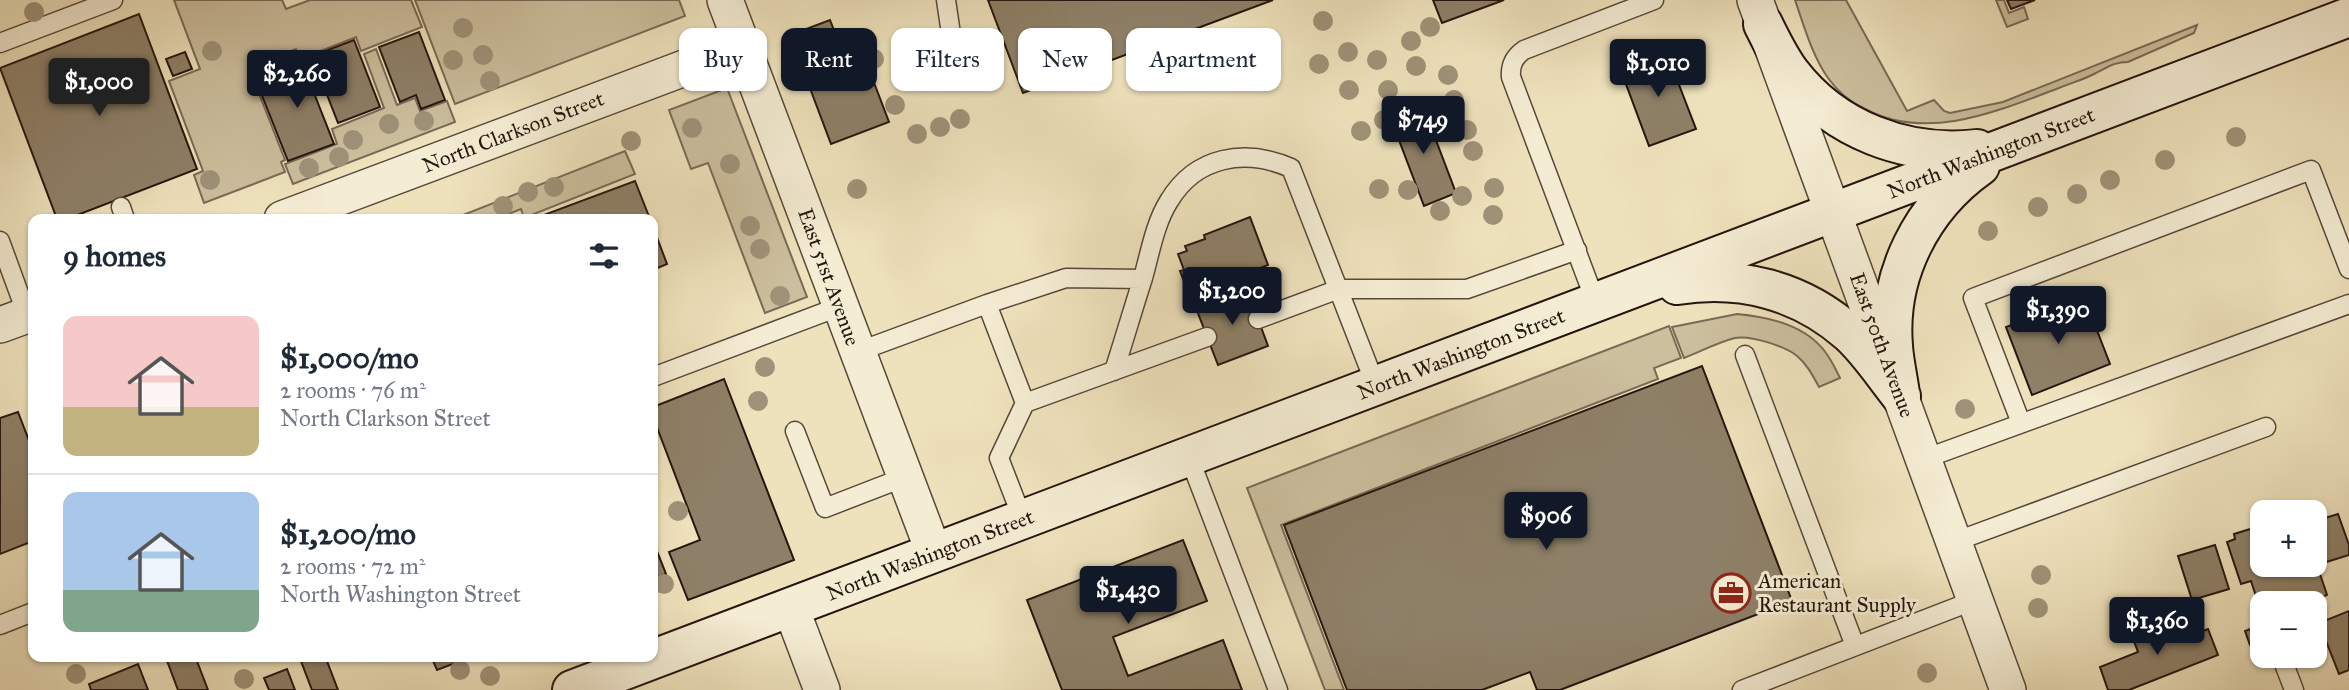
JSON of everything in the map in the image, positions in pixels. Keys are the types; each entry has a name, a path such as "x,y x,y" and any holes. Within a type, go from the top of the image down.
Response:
{"main road":[{"path":"1759,12 1777,52 1790,72 1805,89 1840,118 1860,130 1882,139 1927,150 1950,151 2011,145"},
{"name":"North Washington Street","path":"658,651 791,608 2344,17"},
{"path":"1901,396 1893,346 1893,322 1901,274 1909,251 1934,209 1950,191 1967,175 2011,145"},
{"path":"1610,297 1696,282 1720,281 1756,286 1797,298 1850,334 1901,396"},
{"name":"North Washington Street","path":"572,690 617,664"}],"street":[{"name":"East 51st Avenue","path":"725,0 736,28"},
{"name":"East 50th Avenue","path":"1759,12 2008,690"},
{"name":"North Clarkson Street","path":"295,214 679,70"},
{"name":"East 51st Avenue","path":"760,91 934,553"},
{"path":"791,608 822,690"}],"lane":[{"path":"0,43 113,0"},
{"path":"946,0 950,28"},
{"path":"1610,297 1577,250 1511,78 1513,61 1524,50 1654,0"},
{"path":"1114,371 1169,200 1188,177 1213,162 1257,156 1291,168 1376,386"},
{"path":"2021,423 1973,298 2311,170 2349,270"},
{"path":"0,241 20,318"},
{"path":"1258,319 1339,289 1467,289 1577,250"},
{"path":"857,352 1066,278 1142,279"},
{"path":"987,304 1025,403"},
{"path":"658,375 841,306"},
{"path":"1923,459 2347,310"},
{"path":"1023,520 999,458 1025,403 1207,337"},
{"path":"1745,355 1855,646"},
{"path":"1954,542 2266,427"},
{"path":"795,431 825,508 905,477"},
{"path":"1189,457 1278,690"},
{"path":"1742,690 1975,600"},
{"path":"0,625 28,614"},
{"path":"2286,668 2294,690"}],"shaded area":[{"path":"174,0 282,0 286,9 310,0 411,0 422,27 361,51 356,37 310,55 311,59 301,63 296,49 270,59 278,83 258,91 285,160 281,162 285,172 204,203 194,175 203,171 169,81 200,69"},
{"path":"415,0 679,0 685,16 455,104"},
{"path":"1795,0 1846,0 1907,111 1934,100 1944,111 1950,113 2003,102 2197,25 2194,33 2128,62 2114,64 2012,106 1962,120 1913,123 1889,119 1865,109 1836,88 1817,60"},
{"path":"1996,0 2004,0 2009,13 2024,7 2028,19 2007,27"},
{"path":"376,49 397,105 415,98 420,111 447,101 455,122 293,184 285,164 337,144 332,129 384,108 364,54"},
{"path":"719,91 728,91 807,297 765,313 708,163 691,169 669,110"},
{"path":"625,151 635,174 534,214 523,214 521,209 508,214 466,214"},
{"path":"1737,314 1774,320 1797,329 1818,343 1840,378 1819,387 1807,366 1792,352 1749,338 1735,338 1684,358 1672,327"},
{"path":"1669,326 1681,358 1654,368 1658,379 1281,525 1344,690 1325,690 1247,488"}],"building":[{"path":"988,0 1273,0 1198,28 1126,28 1126,55 1112,60 1112,28 1018,28 1018,80 1004,43 1004,28 999,28"},
{"path":"1433,0 1504,0 1442,23"},
{"path":"2007,0 2035,0 2011,9"},
{"path":"139,14 197,169 80,214 55,214 0,68"},
{"path":"830,20 833,28 809,28"},
{"path":"419,32 445,100 421,109 416,95 400,102 379,47"},
{"path":"354,40 380,107 338,123 312,56"},
{"path":"1666,51 1696,129 1649,146 1620,68"},
{"path":"185,52 192,69 173,76 166,59"},
{"path":"294,53 299,66 308,63 317,86 312,88 334,144 288,161 261,93 282,85 273,61"},
{"path":"811,91 877,91 889,122 831,144"},
{"path":"1423,106 1456,193 1424,206 1391,119"},
{"path":"635,181 648,214 546,214"},
{"path":"1250,217 1268,265 1220,284 1222,287 1191,300 1180,271 1184,270 1178,254 1187,251 1185,246 1205,239 1204,235"},
{"path":"658,240 667,264 658,268"},
{"path":"1247,289 1268,346 1218,365 1196,308"},
{"path":"2084,297 2110,364 2032,395 2006,327"},
{"path":"1702,366 1792,601 1560,690 1537,690 1530,672 1482,690 1347,690 1284,525"},
{"path":"724,379 794,560 688,600 669,552 700,540 658,430 658,405"},
{"path":"18,412 28,438 28,543 0,554 0,418"},
{"path":"2338,514 2349,545 2349,555 2327,562 2327,517"},
{"path":"2250,529 2250,577 2321,577 2326,591 2254,591 2251,581 2241,584 2227,542 2235,539 2234,534"},
{"path":"1183,540 1207,601 1113,637 1128,676 1223,640 1242,690 1062,690 1027,600"},
{"path":"2215,545 2229,589 2192,600 2178,556"},
{"path":"658,554 666,574 658,577"},
{"path":"2349,611 2349,670 2339,674 2327,643 2327,620"},
{"path":"2166,620 2175,642 2208,629 2218,655 2129,690 2108,690 2100,667 2138,652 2131,633"},
{"path":"2250,629 2250,645 2245,631"},
{"path":"168,662 197,662 208,690 178,690"},
{"path":"301,662 327,662 338,690 312,690"},
{"path":"434,662 458,662 437,670"},
{"path":"138,664 148,690 91,690 89,684"},
{"path":"287,669 295,690 269,690 264,678"}],"place":[{"name":"American Restaurant Supply","path":"1731,593"}]}
